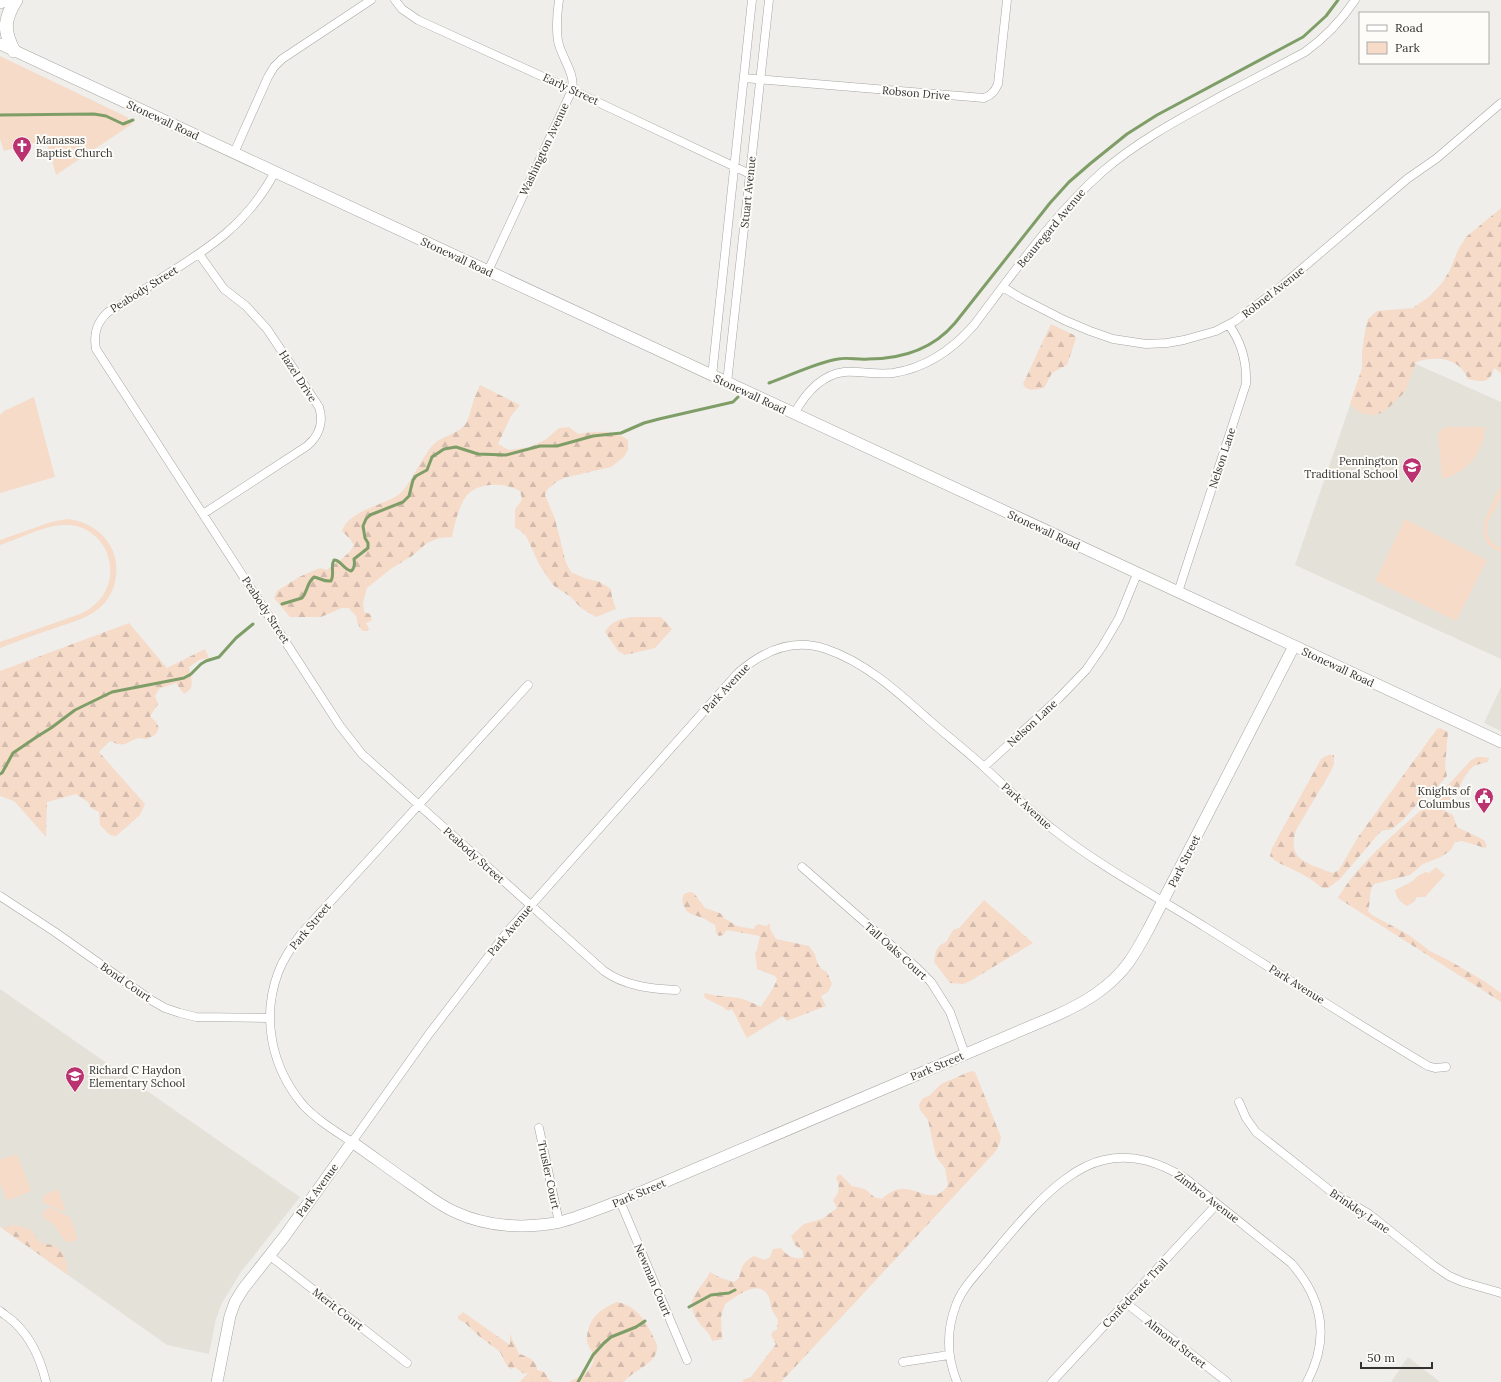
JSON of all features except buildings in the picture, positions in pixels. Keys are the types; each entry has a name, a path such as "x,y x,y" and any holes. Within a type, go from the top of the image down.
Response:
{"main road":[{"path":"14,51 7,34 6,27 8,13 16,0"}],"street":[{"path":"234,153 268,76 274,67 282,59 371,0"},
{"name":"Early Street","path":"395,0 402,9 418,20 572,90 750,174"},
{"name":"Washington Avenue","path":"488,271 572,90 573,82 558,40 558,0"},
{"name":"Stuart Avenue","path":"712,376 752,0"},
{"name":"Stuart Avenue","path":"728,383 769,0"},
{"name":"Robson Drive","path":"744,78 984,98 996,90 998,84 1006,0"},
{"name":"Beauregard Avenue","path":"794,414 807,393 816,385 832,376 844,372 877,374 893,373 921,365 938,356 962,338 1052,223 1073,200 1104,171 1129,151 1158,132 1305,52 1321,41 1335,28 1355,0"},
{"name":"Stonewall Road","path":"0,44 1501,742"},
{"name":"Robnel Avenue","path":"1003,287 1064,320 1102,335 1134,343 1146,344 1184,340 1216,331 1229,325 1304,267 1408,180 1437,158 1501,103"},
{"name":"Peabody Street","path":"274,172 260,197 232,229 199,254 108,312 98,324 95,332 96,349 352,742 367,759 613,977 638,985 659,989 676,990"},
{"name":"Hazel Drive","path":"199,254 224,289 246,306 267,328 319,407 321,415 319,430 315,438 307,446 203,514"},
{"name":"Nelson Lane","path":"1178,592 1246,384 1247,372 1244,354 1239,341 1229,325"},
{"name":"Nelson Lane","path":"984,767 1058,699 1086,670 1119,618 1137,574"},
{"name":"Park Avenue","path":"217,1382 230,1316 243,1289 352,1142 429,1034 508,931 738,673 751,661 778,648 801,644 827,649 875,674 891,686 1040,818 1071,843 1124,878 1428,1066 1435,1068 1446,1067"},
{"name":"Park Street","path":"528,685 293,945 278,972 273,988 270,1018 270,1033 273,1050 279,1066 293,1092 304,1106 317,1118 438,1203 454,1212 492,1224 514,1226 559,1222 575,1218 620,1201 1074,1008 1104,988 1118,976 1148,930 1294,646"},
{"name":"Tall Oaks Court","path":"802,867 916,967 930,982 950,1012 965,1054"},
{"name":"Bond Court","path":"0,896 55,932 151,1000 165,1008 180,1014 196,1017 270,1018"},
{"name":"Brinkley Lane","path":"1239,1102 1246,1118 1256,1132 1334,1193 1361,1208 1449,1276 1501,1294"},
{"name":"Trusler Court","path":"539,1128 559,1222"},
{"name":"Zimbro Avenue","path":"957,1382 949,1355 949,1333 951,1318 963,1291 1008,1236 1053,1188 1077,1171 1090,1164 1104,1160 1130,1158 1156,1163 1185,1178 1291,1263 1300,1273 1310,1289 1316,1303 1321,1331 1317,1358 1307,1382"},
{"name":"Newman Court","path":"620,1201 687,1360"},
{"name":"Confederate Trail","path":"1052,1382 1217,1204"},
{"name":"Merit Court","path":"269,1255 407,1364"},
{"name":"Almond Street","path":"1126,1303 1227,1382"},
{"path":"0,1312 15,1322 31,1344 38,1356 46,1382"},
{"path":"903,1362 949,1355"}],"shaded area":[{"name":"Pennington Traditional School","path":"1371,344 1501,402 1501,659 1295,565"},
{"path":"1501,687 1501,731 1484,723"},
{"name":"Richard C Haydon Elementary School","path":"0,989 300,1197 241,1272 222,1303 216,1319 209,1354 167,1345 0,1227"},
{"path":"1408,1357 1440,1382 1391,1382"}],"green space":[{"path":"0,56 127,117 132,124 56,175 46,140 4,151 0,139"},
{"path":"1501,208 1501,373 1494,368 1488,379 1485,381 1477,381 1468,379 1459,366 1453,362 1431,359 1416,362 1405,392 1385,411 1376,415 1369,415 1359,412 1350,404 1362,368 1362,352 1368,319 1377,311 1413,308 1430,296 1442,283 1450,270 1458,250 1466,237"},
{"path":"1051,324 1074,335 1076,338 1067,365 1052,373 1044,388 1035,390 1027,389 1023,384"},
{"path":"480,385 520,405 511,416 498,444 509,450 530,447 545,440 559,428 569,427 578,434 591,432 611,432 623,436 628,440 628,450 624,457 611,467 564,478 556,482 547,490 545,495 555,519 566,563 571,572 584,578 600,582 611,589 616,609 596,617 581,608 571,597 554,586 540,566 526,536 520,530 515,528 515,509 522,500 520,491 508,486 488,485 475,489 466,497 458,514 452,537 439,538 427,543 412,556 392,568 367,588 363,603 364,612 370,614 372,619 366,623 369,629 368,631 363,631 361,629 356,616 349,608 342,608 321,617 290,617 274,598 277,591 299,577 320,568 327,570 352,549 354,545 342,531 345,524 357,514 395,497 400,493 434,444 458,431 465,425"},
{"path":"34,397 55,477 0,493 0,415 4,411"},
{"path":"1444,427 1485,427 1484,436 1478,453 1466,467 1451,476 1442,479 1438,434"},
{"path":"1501,486 1501,496 1488,524 1487,530 1488,536 1501,548 1501,552 1491,547 1485,540 1483,532 1484,522"},
{"path":"67,519 81,522 93,527 103,536 111,547 116,564 116,572 113,589 109,597 97,610 84,618 0,648 0,642 73,617 86,611 103,595 109,583 110,569 108,556 102,544 93,534 81,527 59,525 33,532 0,545 0,540 51,522"},
{"path":"1405,519 1487,560 1456,621 1375,581"},
{"path":"632,617 661,617 672,629 655,648 625,655 618,651 605,632 610,625 616,621"},
{"path":"129,623 167,668 205,649 209,658 199,660 189,667 192,683 188,692 184,694 176,683 159,689 155,696 158,704 150,716 159,728 156,734 147,739 138,738 122,744 110,741 99,752 145,804 140,815 116,836 110,835 100,825 99,812 91,808 88,802 76,794 47,802 46,837 14,801 0,796 0,671"},
{"path":"1440,728 1448,732 1445,766 1447,776 1439,785 1425,795 1403,820 1392,829 1381,831 1340,879 1328,888 1322,888 1308,877 1278,862 1270,856 1272,848 1321,759 1329,755 1334,755 1334,764 1331,771 1296,830 1294,848 1297,855 1308,863 1332,873 1339,870 1358,837 1437,729"},
{"path":"1477,757 1489,758 1488,762 1472,767 1463,779 1455,797 1451,798 1445,811 1453,815 1457,827 1484,840 1487,846 1485,848 1462,841 1455,842 1451,850 1441,857 1423,864 1410,875 1374,884 1371,890 1368,911 1372,915 1409,935 1430,951 1484,981 1501,993 1501,1002 1338,898 1356,872 1392,836 1439,795 1471,760"},
{"path":"1436,867 1445,875 1425,897 1417,897 1414,902 1407,906 1399,900 1395,890 1411,882 1419,875 1426,872 1429,873"},
{"path":"689,892 694,893 705,908 720,913 724,918 737,926 753,929 758,924 766,926 770,923 770,929 776,939 809,946 815,954 819,965 827,972 832,984 828,992 821,996 826,1006 787,1021 783,1016 747,1038 732,1009 728,1011 705,998 704,995 705,993 743,999 761,1007 777,979 775,976 757,969 755,953 760,936 727,930 723,935 719,936 716,933 715,925 687,911 682,900 684,894"},
{"path":"984,900 1033,943 964,984 950,983 934,962 936,951 940,945 946,942 953,930 959,928"},
{"path":"971,1071 975,1072 1001,1137 996,1151 781,1382 744,1382 742,1380 751,1377 776,1344 771,1335 773,1331 777,1330 778,1320 773,1312 767,1294 757,1288 752,1289 740,1294 725,1304 721,1317 722,1339 712,1341 709,1334 700,1324 692,1308 694,1296 710,1272 721,1278 734,1282 739,1278 745,1262 754,1256 765,1260 770,1257 773,1249 781,1248 790,1256 803,1258 803,1251 795,1245 791,1236 804,1224 822,1219 837,1208 833,1200 839,1189 836,1177 840,1174 852,1186 865,1189 874,1197 882,1199 899,1189 911,1190 928,1195 938,1194 943,1191 948,1185 945,1168 936,1157 928,1120 920,1110 919,1105 922,1099 930,1095 941,1084"},
{"path":"17,1154 31,1191 7,1201 0,1183 0,1160"},
{"path":"58,1189 65,1210 62,1211 42,1202 44,1195"},
{"path":"49,1207 70,1217 78,1239 71,1242 65,1241 53,1224 43,1217 43,1212"},
{"path":"15,1225 30,1229 40,1242 52,1245 60,1250 66,1261 68,1275 2,1228"},
{"path":"617,1302 632,1308 642,1318 657,1345 657,1352 654,1357 645,1366 628,1377 624,1382 569,1382 587,1372 594,1359 587,1340 589,1326 592,1321 605,1308"},
{"path":"463,1312 510,1345 510,1334 519,1354 531,1359 536,1364 537,1370 544,1372 549,1380 553,1382 520,1382 529,1372 524,1374 515,1367 511,1369 505,1363 499,1351 479,1336 464,1322 459,1320 458,1317"}],"waterway":[{"path":"769,383 830,361 842,358 881,359 893,357 916,351 937,340 955,323 1050,203 1069,182 1091,163 1127,134 1157,115 1303,37 1326,16 1338,0"},
{"path":"0,115 94,114 106,116 123,124 133,120"},
{"path":"282,604 302,598 314,577 331,581 333,576 332,565 334,560 338,561 351,571 355,563 354,559 368,548 363,526 366,519 370,515 403,502 409,496 413,480 416,476 427,470 432,457 444,449 456,447 478,454 506,455 540,446 557,446 593,436 621,433 644,423 733,402 738,397"},
{"path":"0,774 13,753 75,710 112,692 184,678 191,674 201,664 219,657 236,638 253,624"},
{"path":"689,1307 711,1295 729,1293 735,1290"},
{"path":"578,1382 593,1355 604,1343 611,1337 636,1327 645,1321"}],"place":[{"name":"Manassas Baptist Church","path":"22,163"},
{"name":"Pennington Traditional School","path":"1412,484"},
{"name":"Knights of Columbus","path":"1484,814"},
{"name":"Richard C Haydon Elementary School","path":"75,1093"}]}
